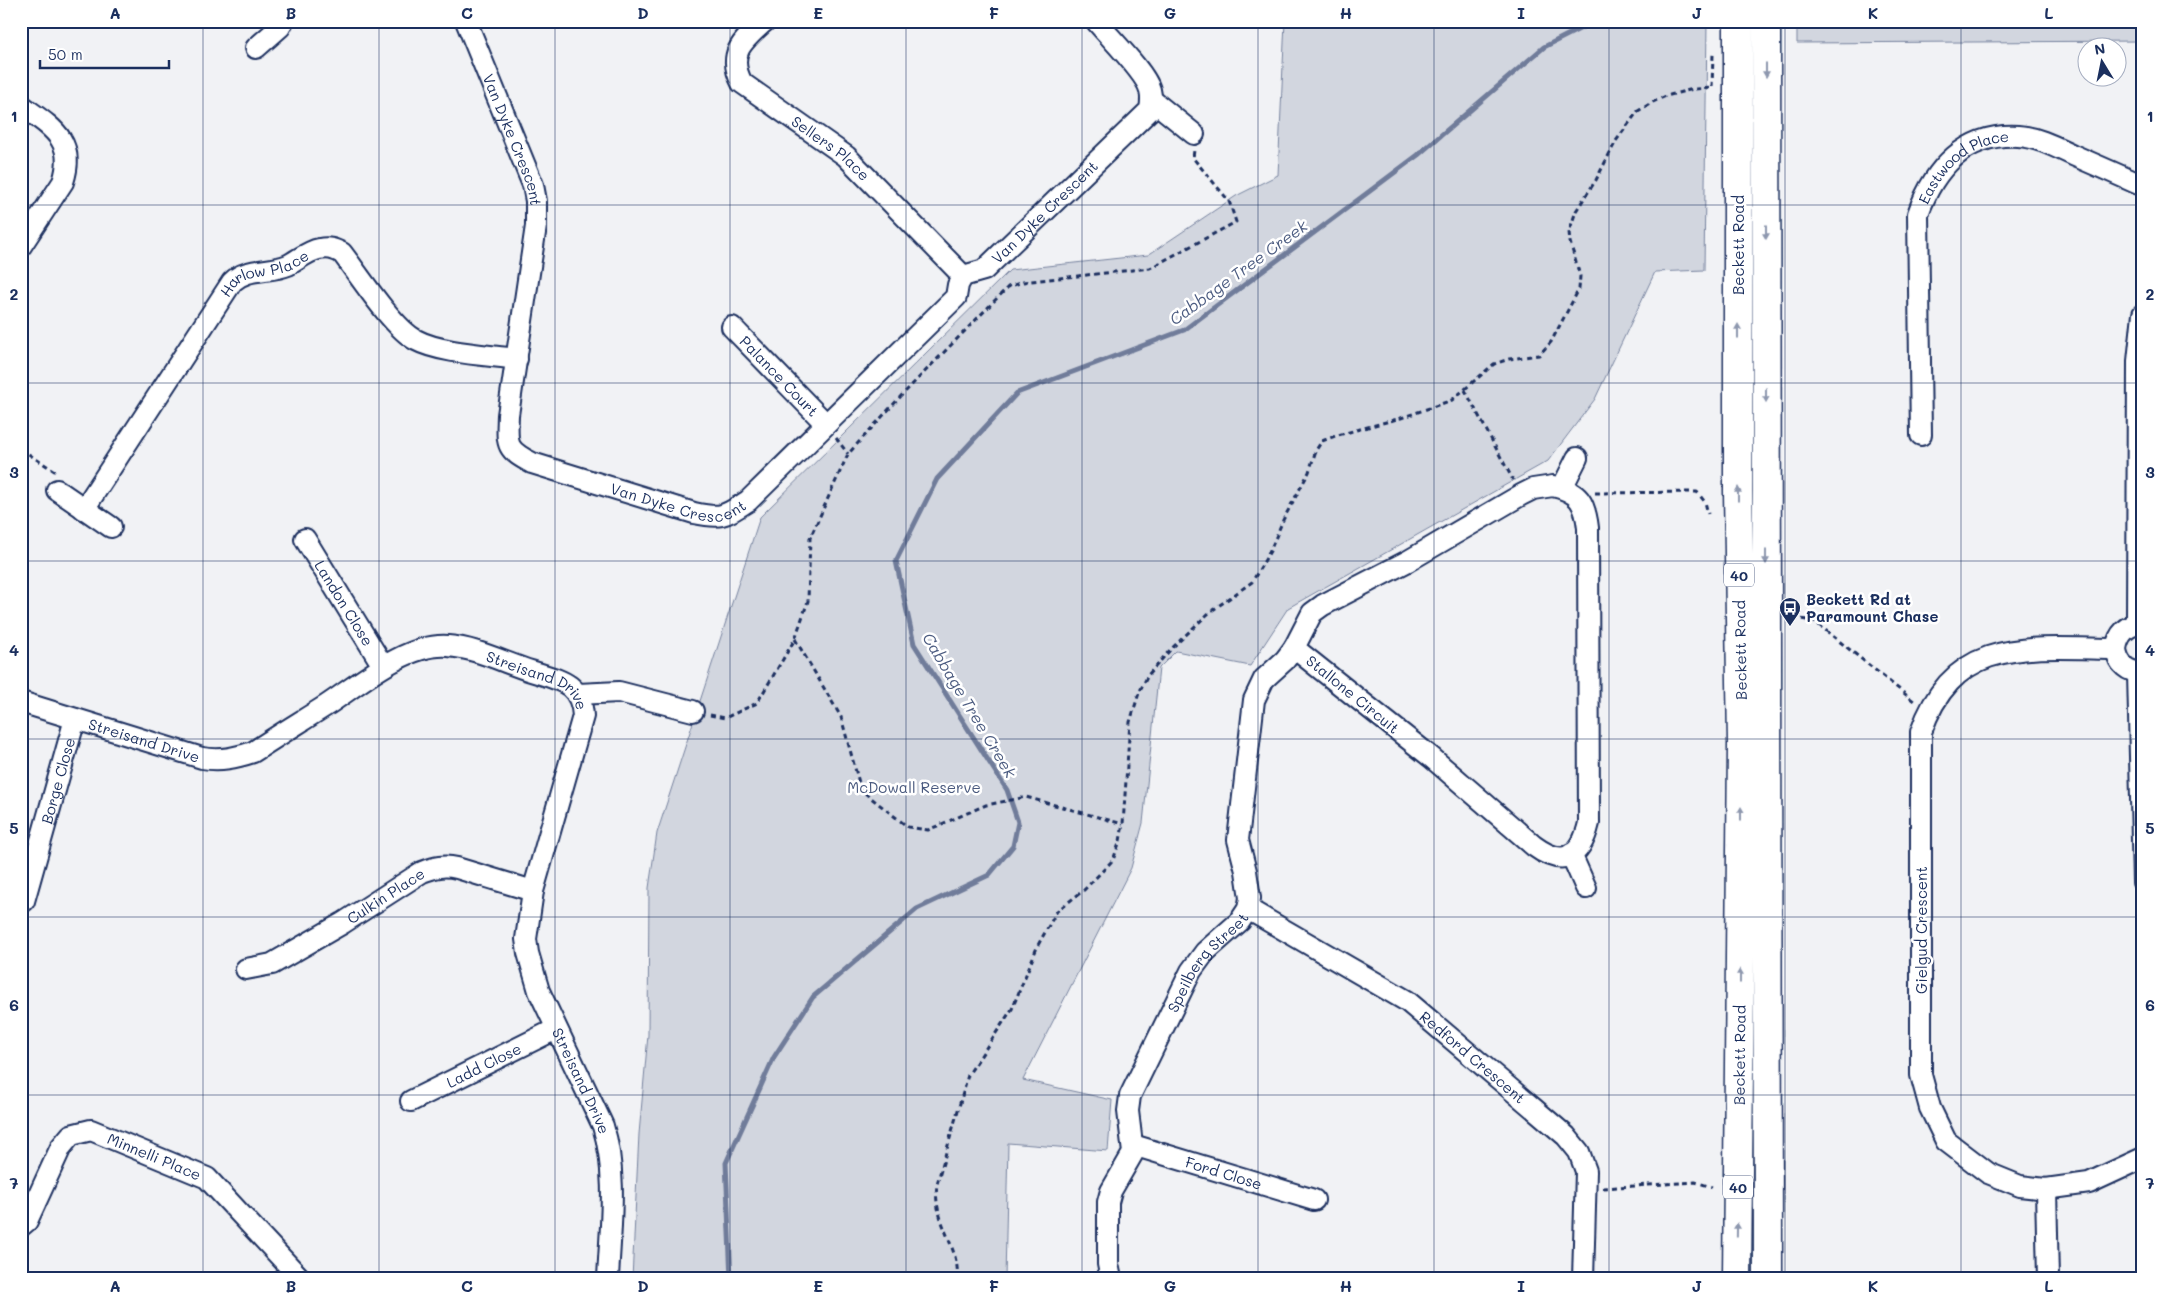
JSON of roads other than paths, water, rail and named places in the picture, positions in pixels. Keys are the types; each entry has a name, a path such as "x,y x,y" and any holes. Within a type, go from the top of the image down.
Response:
{"main road":[{"name":"Beckett Road","path":"1736,1279 1742,754 1738,491 1738,21"},
{"name":"Beckett Road","path":"1766,21 1768,1279"}],"street":[{"path":"256,48 280,27 283,21"},
{"name":"Van Dyke Crescent","path":"466,21 533,185 536,201 536,226 508,415 507,434 514,453 532,463 694,513 716,518 725,515 748,501 956,297 958,284 963,276 984,270 1138,123 1150,110 1152,100"},
{"name":"Sellers Place","path":"765,21 738,49 735,68 742,83 846,156 963,276"},
{"path":"1097,21 1143,76 1150,88 1152,100 1194,134"},
{"path":"21,105 54,129 64,143 68,155 67,170 63,182 21,246"},
{"name":"Eastwood Place","path":"1921,435 1918,214 1926,191 1940,171 1961,151 1989,138 2019,136 2047,143 2143,186"},
{"name":"Harlow Place","path":"84,508 232,282 238,276 246,273 281,267 317,249 330,247 342,253 402,330 416,340 442,348 517,359"},
{"path":"2143,314 2138,360 2140,409 2140,624 2127,627 2121,633 2116,649 2123,665 2140,672 2143,882"},
{"name":"Palance Court","path":"732,327 826,423"},
{"path":"1577,458 1562,488 1574,493 1581,502 1586,510 1588,528 1589,823 1585,841 1576,852 1571,854 1586,888"},
{"name":"Stallone Circuit","path":"1562,488 1553,486 1533,489 1521,494 1408,561 1323,606 1312,613 1294,648 1430,757 1534,846 1555,858 1571,854"},
{"path":"57,490 111,527"},
{"name":"Landon Close","path":"305,539 383,666"},
{"name":"Streisand Drive","path":"21,702 202,758 219,760 253,752 383,666 430,648 447,646 474,652 558,679 572,686 578,694 583,716 533,890 526,939 528,953 540,991 556,1029 603,1126 609,1145 611,1192 608,1279"},
{"name":"Speilberg Street","path":"1111,1279 1108,1264 1108,1202 1111,1191 1133,1154 1128,1111 1130,1096 1191,971 1205,952 1240,921 1248,909 1250,898 1238,840 1254,700 1264,679 1285,660 1294,648"},
{"name":"Gielgud Crescent","path":"2116,649 2019,649 1985,656 1957,674 1947,684 1928,711 1921,732 1921,1075 1930,1108 1946,1141 1988,1173 2020,1186 2046,1189 2089,1183 2143,1158"},
{"path":"578,694 619,692 693,711"},
{"name":"Borge Close","path":"24,901 75,719"},
{"name":"Culkin Place","path":"246,969 272,964 343,923 422,872 435,867 458,868 533,890"},
{"name":"Redford Crescent","path":"1248,909 1407,1001 1566,1136 1579,1152 1586,1171 1583,1279"},
{"name":"Ladd Close","path":"411,1101 556,1029"},
{"name":"Minnelli Place","path":"21,1226 27,1222 61,1147 71,1135 91,1130 207,1178 301,1279"},
{"name":"Ford Close","path":"1133,1145 1314,1200"},
{"path":"2046,1189 2048,1279"}],"waterway":[{"name":"Cabbage Tree Creek","path":"731,1279 726,1163 774,1057 813,997 917,909 989,875 1013,846 1018,822 1007,790 914,644 896,561 937,479 1017,393 1184,330 1418,155 1544,47 1595,21"}],"place":[{"name":"Beckett Rd at Paramount Chase","path":"1790,627"}],"park label":[{"name":"McDowall Reserve","path":"914,787"}]}
